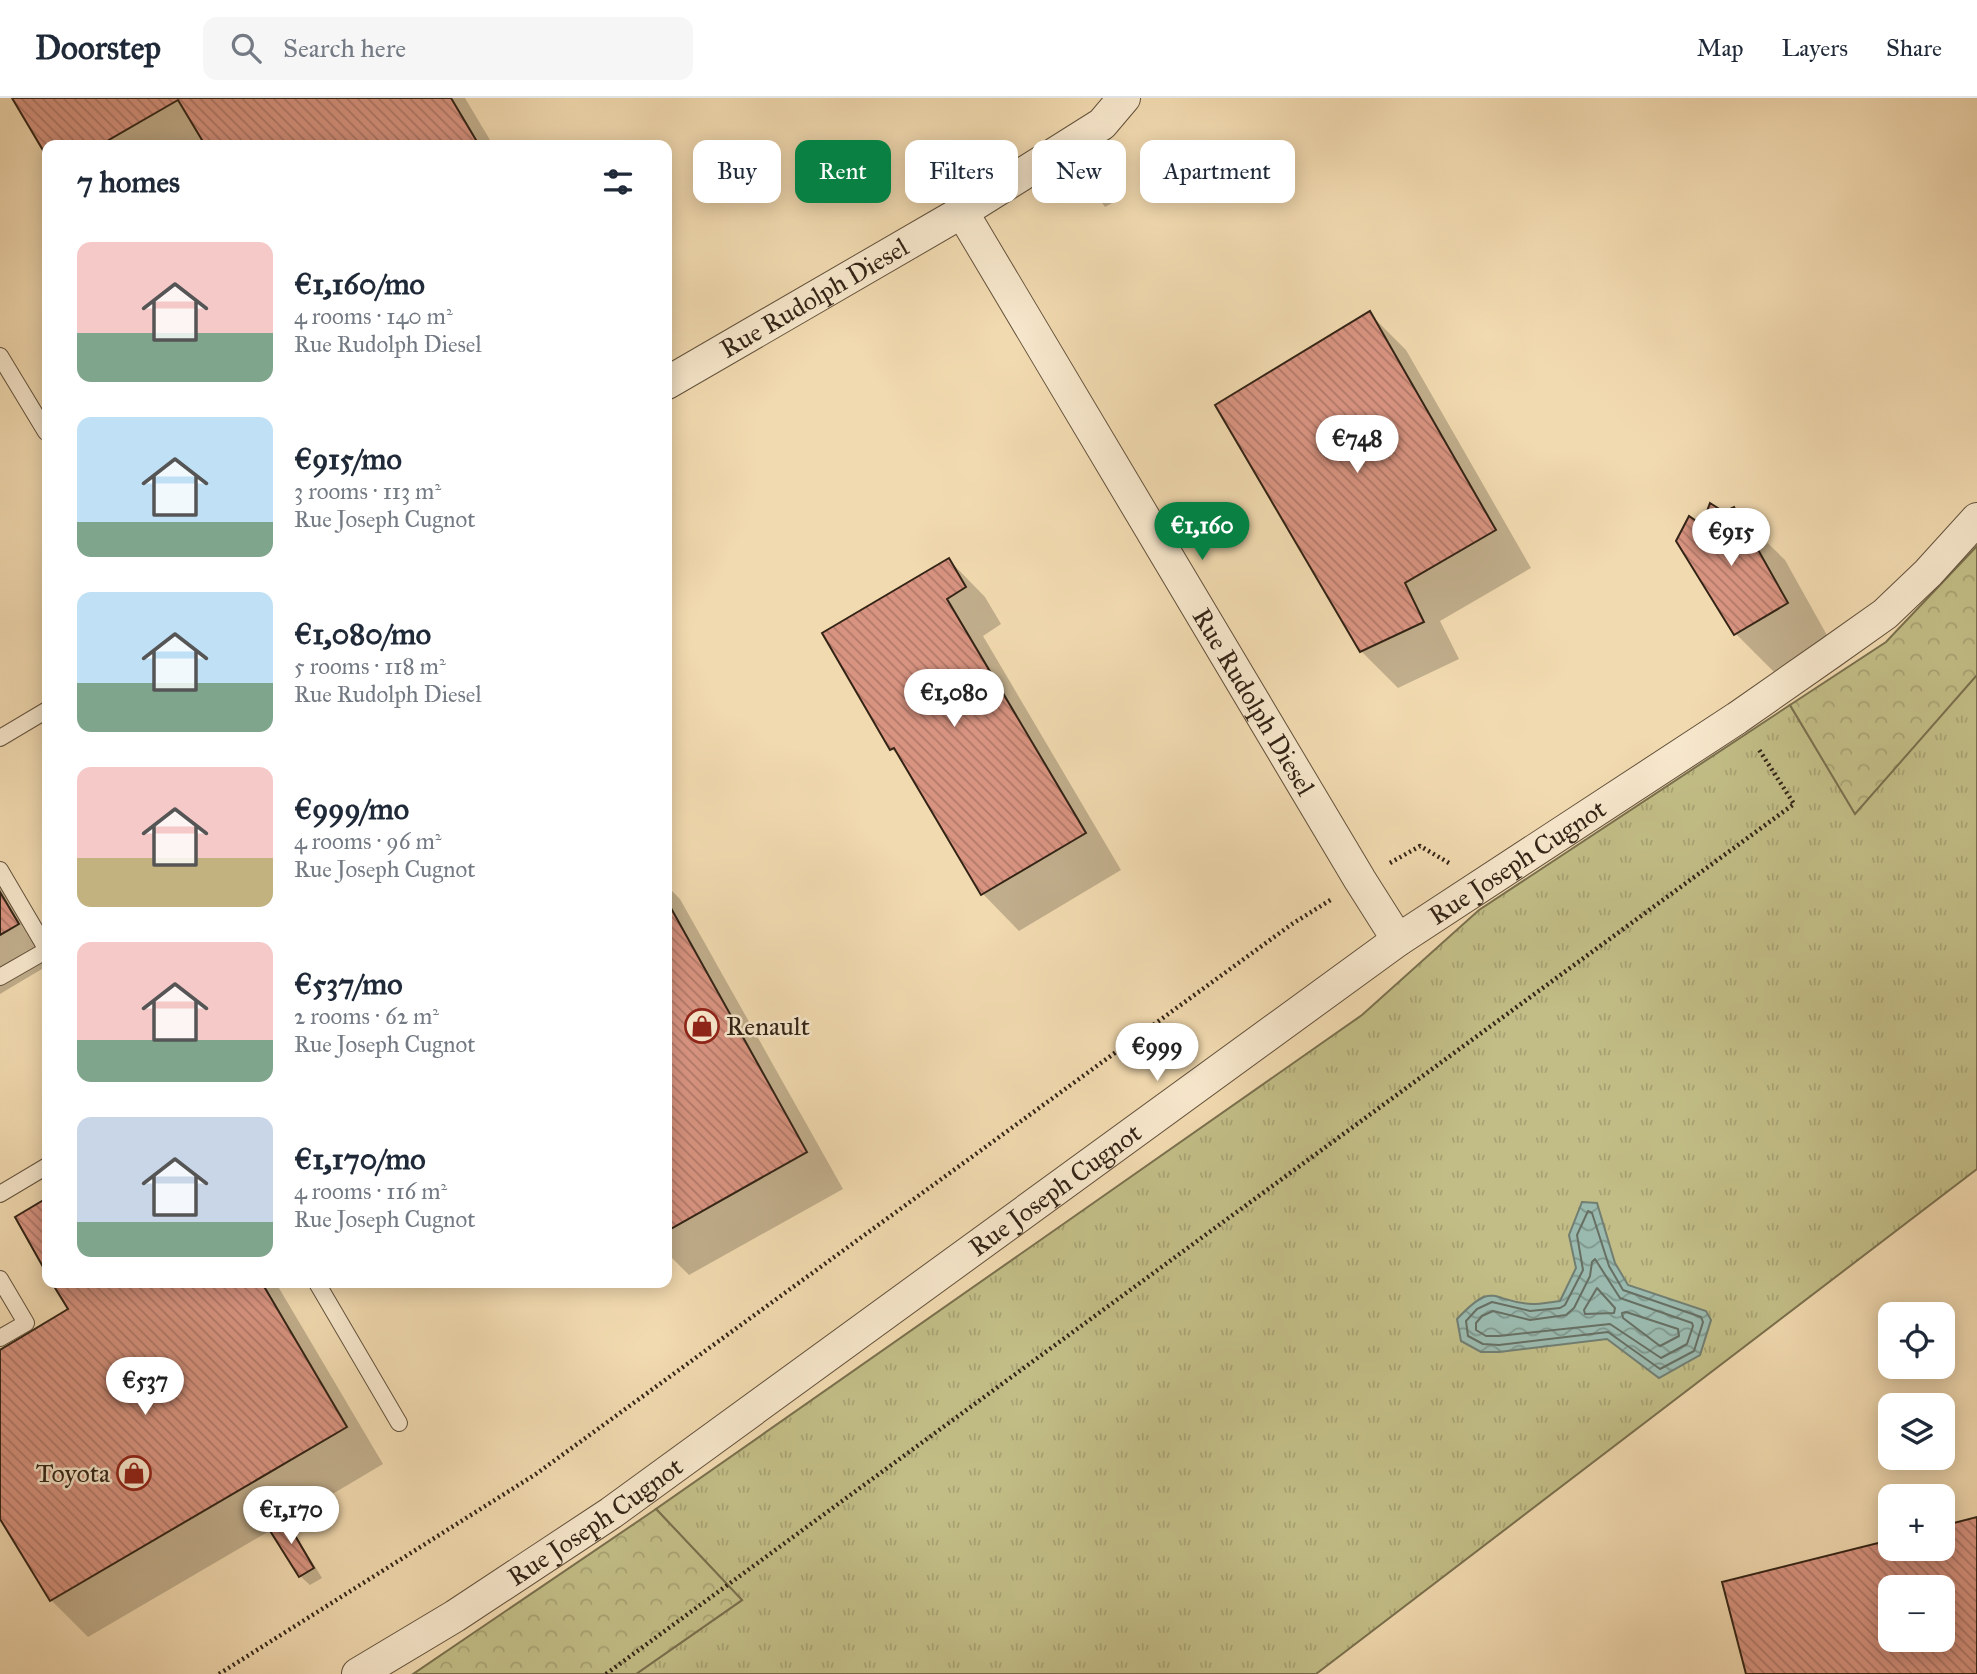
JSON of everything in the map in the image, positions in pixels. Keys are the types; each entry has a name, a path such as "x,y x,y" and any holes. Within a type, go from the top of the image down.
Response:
{"street":[{"name":"Rue Rudolph Diesel","path":"672,380 962,212 1102,124 1124,98"},
{"name":"Rue Rudolph Diesel","path":"962,212 1398,940"},
{"name":"Rue Joseph Cugnot","path":"358,1674 455,1616 611,1513 1398,940 1737,718 1885,614 1928,573 1977,519"}],"lane":[{"path":"0,356 42,425"},
{"path":"0,738 42,713"},
{"path":"0,870 42,941"},
{"path":"0,977 42,953"},
{"path":"0,1194 42,1169"},
{"path":"0,1279 26,1323 0,1338"},
{"path":"320,1288 398,1423"}],"path":[{"path":"606,1674 1794,804 1737,718"},
{"path":"219,1674 536,1474 1292,925 1360,880 1420,846 1453,865"}],"green space":[{"path":"1977,546 1977,675 1855,814 1790,705 1886,642"},
{"path":"1977,671 1977,1169 1316,1674 636,1674 742,1600 656,1509 1362,1015 1479,910 1790,705 1855,813"},
{"path":"656,1509 742,1600 636,1674 413,1674"}],"water":[{"path":"1582,1202 1597,1203 1615,1263 1628,1285 1706,1311 1711,1320 1700,1355 1659,1378 1607,1339 1499,1352 1481,1352 1461,1341 1457,1319 1486,1296 1532,1304 1560,1301 1576,1268 1569,1235"}],"building":[{"path":"12,98 451,98 476,140 202,140 178,100 109,140 42,140 42,149"},
{"path":"1370,311 1496,530 1405,583 1424,622 1360,652 1215,405"},
{"path":"1710,503 1724,512 1734,507 1788,603 1734,635 1676,541 1689,516 1702,525"},
{"path":"949,558 966,587 947,599 1086,833 981,895 894,748 890,750 822,633"},
{"path":"0,892 19,924 0,935"},
{"name":"Renault","path":"672,910 807,1152 672,1228"},
{"path":"42,1201 42,1265 15,1217"},
{"name":"Toyota","path":"55,1288 265,1288 347,1427 50,1601 0,1519 0,1350 68,1309"},
{"path":"283,1515 314,1568 299,1577 267,1526"},
{"path":"1977,1517 1977,1674 1746,1674 1722,1582 1878,1543 1878,1561 1955,1561 1955,1523"}],"place":[{"name":"Renault","path":"702,1026"},
{"name":"Toyota","path":"134,1473"}]}
